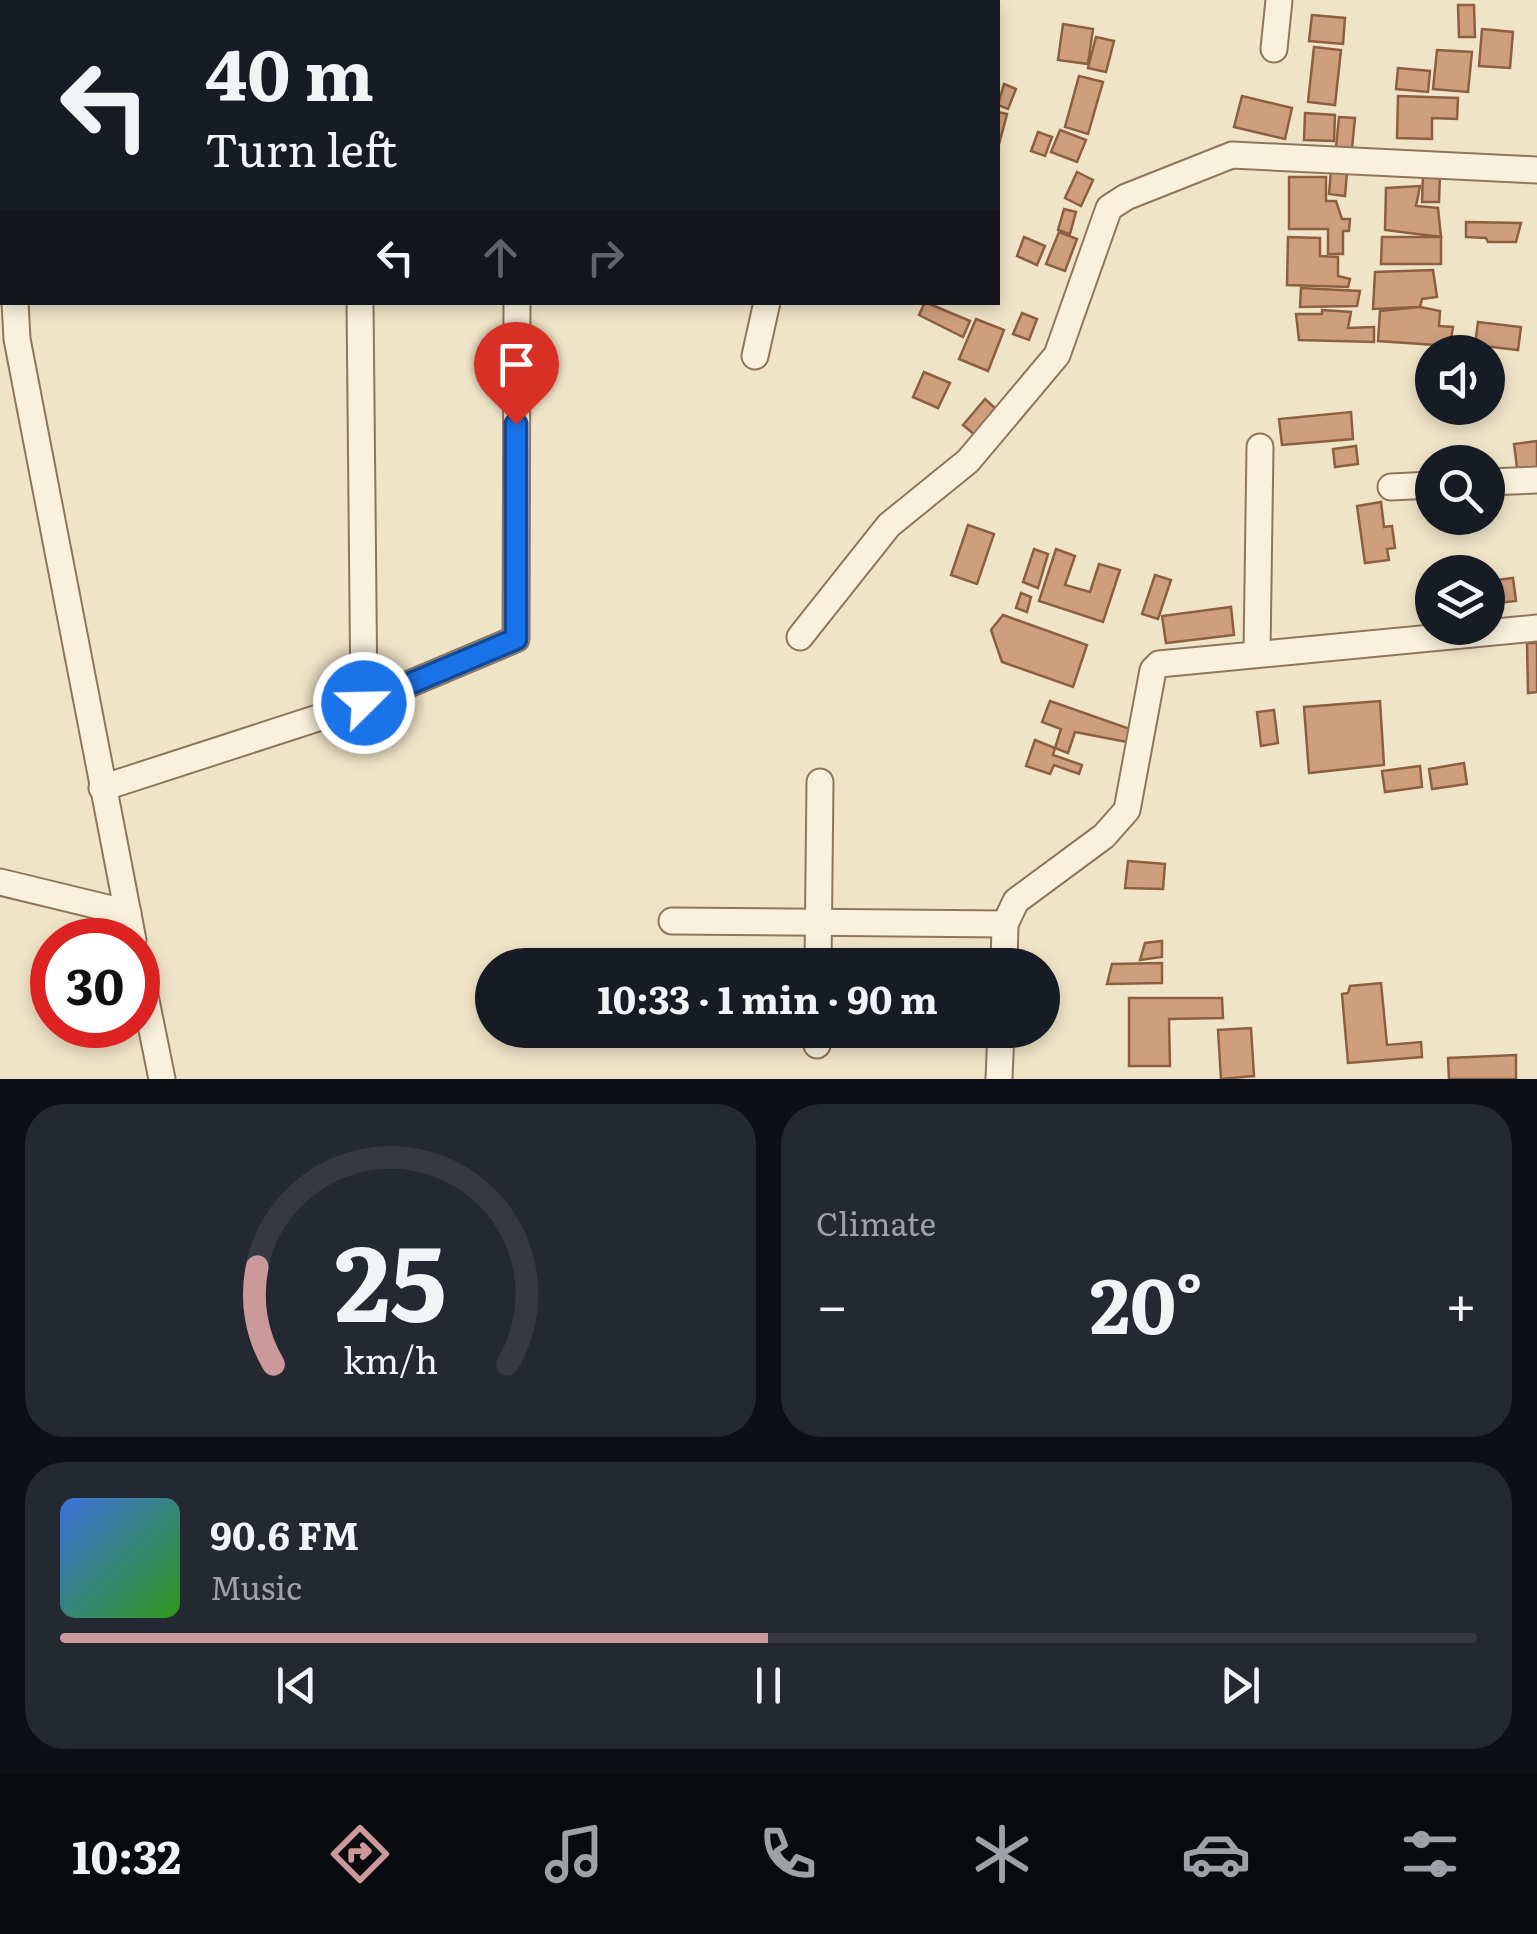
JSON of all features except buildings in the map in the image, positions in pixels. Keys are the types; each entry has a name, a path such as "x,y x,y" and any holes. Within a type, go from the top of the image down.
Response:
{"street":[{"path":"1274,49 1278,0"},
{"path":"800,637 889,525 968,462 1057,354 1109,208 1126,197 1232,156 1537,170"},
{"path":"15,305 17,338 129,918"},
{"path":"360,305 364,703"},
{"path":"102,788 364,703 516,639 517,305"},
{"path":"754,356 766,305"},
{"path":"1257,653 1260,447"},
{"path":"1505,481 1537,480"},
{"path":"1390,487 1415,486"},
{"path":"1004,948 1005,924 1016,901 1104,836 1127,810 1154,670 1159,664 1537,628"},
{"path":"818,948 820,782"},
{"path":"0,882 128,913"},
{"path":"672,921 1005,924"},
{"path":"156,1048 162,1079"},
{"path":"1000,1079 1001,1048"}],"route":[{"path":"364,703 516,639 516,424"}]}
